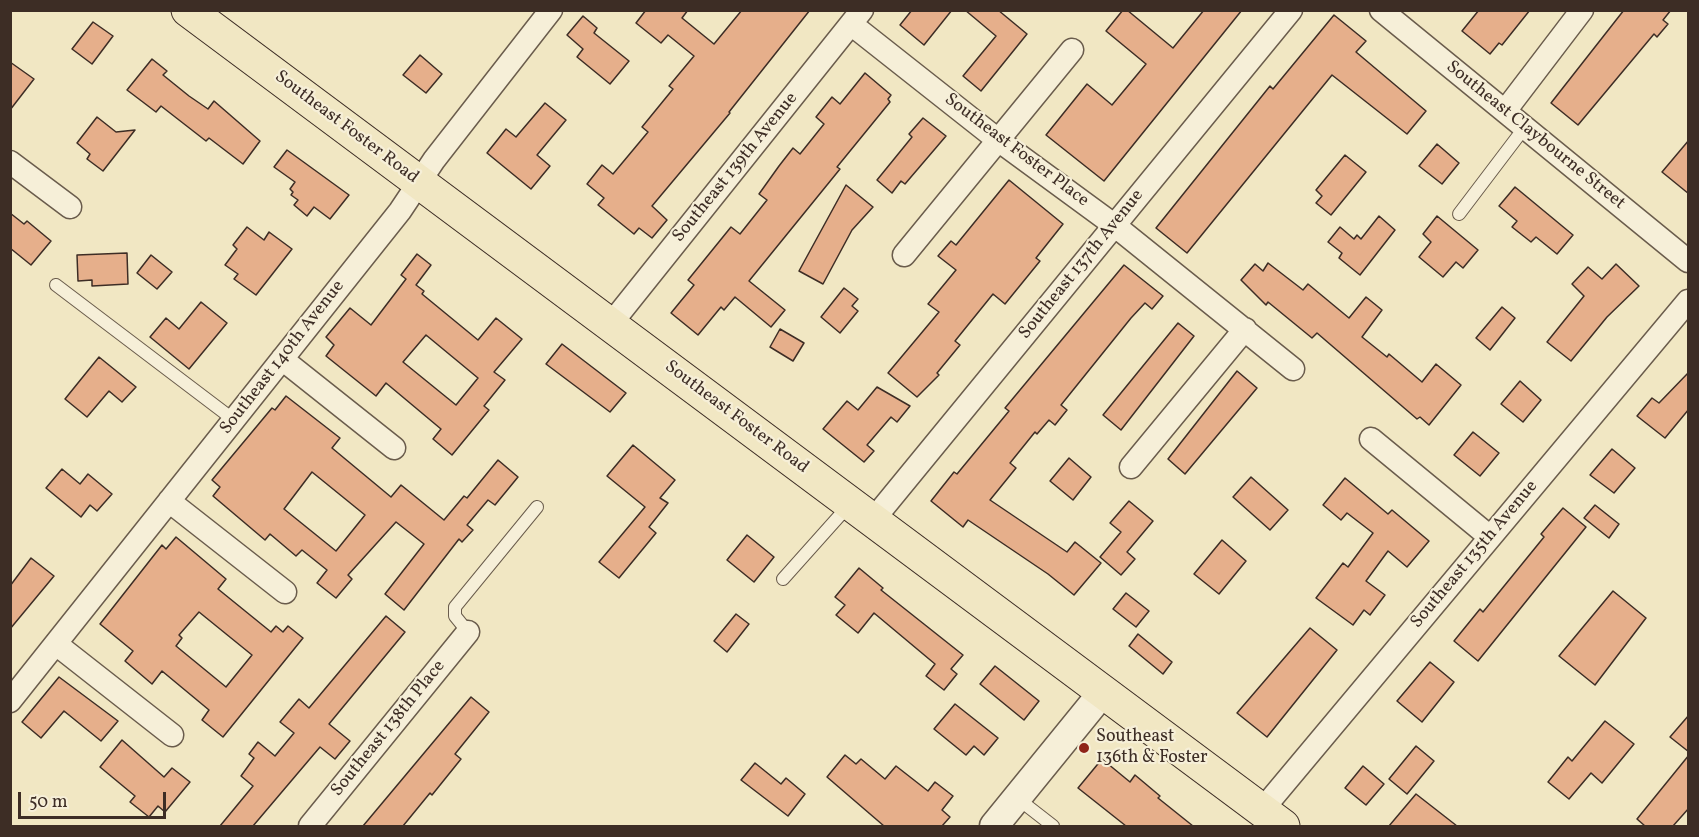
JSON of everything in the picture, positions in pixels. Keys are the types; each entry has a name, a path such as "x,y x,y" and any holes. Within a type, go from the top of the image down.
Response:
{"main road":[{"name":"Southeast Foster Road","path":"188,10 1273,818"}],"street":[{"name":"Southeast 140th Avenue","path":"10,701 400,211 418,183 551,10"},
{"name":"Southeast 137th Avenue","path":"862,512 1114,225 1291,10"},
{"name":"Southeast Claybourne Street","path":"1381,10 1689,261"},
{"path":"1505,111 1582,10"},
{"name":"Southeast Foster Place","path":"857,17 998,140 1114,225 1293,369"},
{"name":"Southeast 139th Avenue","path":"610,325 857,17"},
{"path":"904,255 1072,50"},
{"path":"10,162 70,207"},
{"name":"Southeast 135th Avenue","path":"1273,818 1490,537 1689,301"},
{"path":"1131,467 1245,329"},
{"path":"282,359 394,448"},
{"path":"1371,440 1490,537"},
{"path":"169,501 285,592"},
{"name":"Southeast 138th Place","path":"310,826 468,632"},
{"path":"56,644 172,735"},
{"path":"994,826 1103,692"}],"lane":[{"path":"1459,214 1525,127"},
{"path":"56,285 234,420"},
{"path":"468,632 455,616 455,607 537,507"},
{"path":"783,579 862,512"},
{"path":"1017,798 1053,826"}],"building":[{"path":"646,10 688,10 682,18 714,44 742,10 810,10 730,113 652,206 667,220 652,238 639,228 634,234 598,205 604,198 587,184 602,165 613,174 648,132 642,127 673,89 669,86 694,56 668,35 661,43 636,23"},
{"path":"912,10 952,10 924,45 900,25"},
{"path":"965,10 998,10 1027,34 981,91 963,76 996,36"},
{"path":"1123,10 1127,10 1173,48 1204,10 1242,10 1104,181 1046,135 1087,84 1112,105 1146,64 1106,31"},
{"path":"1479,10 1530,10 1502,45 1499,43 1490,54 1462,31"},
{"path":"1624,10 1671,10 1663,20 1668,24 1657,37 1654,34 1578,125 1551,103"},
{"path":"1334,15 1366,41 1356,52 1426,111 1407,134 1332,75 1187,253 1156,228 1270,86 1273,89"},
{"path":"583,16 597,28 594,33 629,61 610,84 577,57 583,49 567,35"},
{"path":"93,22 113,36 92,64 72,49"},
{"path":"420,55 442,74 426,93 403,75"},
{"path":"152,59 167,71 163,75 189,96 208,109 214,101 260,141 243,164 209,138 206,141 161,106 156,112 127,90"},
{"path":"10,62 34,79 10,110"},
{"path":"865,73 891,95 888,99 890,102 837,167 840,169 749,281 785,310 771,327 735,297 724,310 721,307 698,335 671,313 694,285 688,280 731,227 740,234 767,200 759,194 779,166 793,148 800,154 824,124 816,117 832,97 840,104"},
{"path":"545,103 566,120 537,155 550,166 531,189 487,153 506,129 516,137"},
{"path":"97,117 116,132 135,130 103,171 87,159 90,154 77,143"},
{"path":"923,118 946,136 905,184 901,181 892,193 877,180 912,137 909,134"},
{"path":"1689,140 1689,194 1662,172"},
{"path":"1437,144 1459,163 1442,184 1419,166"},
{"path":"287,150 349,195 330,219 314,207 307,216 294,205 298,200 291,195 293,192 290,189 295,182 274,167"},
{"path":"1345,155 1366,172 1331,215 1316,203 1322,196 1316,190"},
{"path":"1009,180 1063,224 1036,258 1040,261 1005,304 993,294 955,341 960,345 937,373 939,375 917,397 888,373 939,312 928,304 956,270 938,256 951,241 956,245"},
{"path":"846,185 873,207 852,230 823,284 799,271"},
{"path":"1515,187 1573,235 1557,254 1536,237 1531,242 1512,227 1517,221 1499,206"},
{"path":"10,213 24,224 27,221 51,241 31,265 10,248"},
{"path":"1379,216 1395,230 1360,275 1339,258 1342,253 1328,242 1340,227 1354,239 1357,235 1361,239"},
{"path":"1437,216 1478,250 1463,268 1456,262 1443,277 1419,257 1431,242 1423,234"},
{"path":"247,227 264,240 269,232 292,249 256,295 234,279 238,274 225,265 237,249 233,245"},
{"path":"127,253 128,284 92,286 92,280 78,281 77,255"},
{"path":"417,254 431,265 416,285 424,291 422,294 478,340 496,318 522,339 494,372 505,380 484,406 489,410 452,455 433,439 441,429 386,383 376,396 326,356 334,345 326,337 350,308 371,325 406,279 401,275","holes":["426,335 478,378 456,405 403,362"]},
{"path":"151,255 172,272 157,289 137,273"},
{"path":"1268,263 1303,290 1308,284 1349,318 1366,297 1382,310 1362,337 1387,357 1389,354 1422,382 1436,364 1461,385 1429,425 1420,417 1417,419 1317,333 1312,338 1268,302 1266,305 1241,280 1255,264 1263,271"},
{"path":"1616,264 1639,286 1607,317 1571,361 1547,342 1584,296 1572,284 1588,267 1602,279"},
{"path":"1124,265 1163,296 1152,309 1145,303 1131,318 1061,405 1067,410 1055,425 1049,420 1037,434 1035,432 1010,463 1016,468 990,500 1067,552 1075,542 1101,563 1074,595 1048,574 968,520 963,527 931,501 954,472 957,474 1009,411 1005,408"},
{"path":"844,288 858,299 852,306 858,311 840,333 821,317"},
{"path":"201,302 227,323 189,369 150,337 166,318 179,329"},
{"path":"1502,307 1515,318 1490,350 1476,338"},
{"path":"1178,323 1194,336 1121,430 1103,415"},
{"path":"780,329 804,343 793,361 770,347"},
{"path":"562,344 626,393 610,412 546,364"},
{"path":"99,357 136,387 122,402 109,391 87,417 65,399"},
{"path":"1237,371 1257,388 1185,474 1168,459"},
{"path":"1689,372 1689,409 1665,438 1637,416 1652,398 1659,403"},
{"path":"1520,381 1541,400 1523,422 1501,404"},
{"path":"877,387 910,406 897,422 891,417 867,445 874,451 864,462 823,429 847,401 858,410"},
{"path":"286,396 340,438 332,448 391,497 401,485 444,520 464,496 467,498 498,460 518,477 495,505 488,500 467,525 473,530 462,542 459,539 404,610 385,594 424,544 396,522 348,575 352,579 336,598 317,583 327,570 302,550 296,556 270,534 265,540 213,496 220,487 212,480 272,408 275,410","holes":["312,472 365,515 336,551 284,509"]},
{"path":"1473,432 1499,453 1480,476 1454,455"},
{"path":"633,445 675,480 660,498 668,503 649,527 656,533 619,578 599,562 645,507 607,476"},
{"path":"1612,449 1635,468 1614,493 1590,475"},
{"path":"1069,458 1091,477 1073,500 1050,481"},
{"path":"62,469 80,484 88,474 112,494 97,511 90,505 81,517 46,488"},
{"path":"1251,477 1288,510 1270,530 1233,497"},
{"path":"1345,478 1388,514 1392,510 1429,541 1407,567 1388,551 1366,581 1385,595 1370,615 1364,610 1353,625 1316,598 1343,563 1348,567 1373,533 1347,513 1341,520 1323,505"},
{"path":"1129,501 1153,521 1127,552 1135,559 1121,575 1100,557 1121,532 1110,523"},
{"path":"1595,505 1619,524 1609,538 1584,518"},
{"path":"1563,508 1586,527 1478,661 1454,641 1480,609 1483,612 1544,537 1541,534"},
{"path":"747,535 774,557 754,582 727,560"},
{"path":"176,537 226,579 218,589 271,632 276,626 283,632 288,626 303,638 223,737 202,720 209,710 162,671 152,684 125,661 133,651 100,624 162,545 166,549","holes":["199,612 252,655 226,687 176,646 182,638 179,635"]},
{"path":"1222,540 1246,561 1219,594 1194,574"},
{"path":"31,558 54,576 10,629 10,586"},
{"path":"859,568 883,588 881,590 963,655 951,669 957,674 944,690 926,676 935,664 874,613 858,633 836,615 845,605 835,597"},
{"path":"1613,591 1646,618 1595,685 1559,656"},
{"path":"1126,593 1149,611 1136,627 1113,609"},
{"path":"736,614 749,624 727,652 714,641"},
{"path":"386,616 405,632 329,724 350,741 335,759 320,747 253,826 220,826 253,786 241,776 254,758 249,754 258,742 275,756 294,733 280,722 299,699 309,708"},
{"path":"1310,628 1337,650 1267,737 1237,713"},
{"path":"1138,634 1172,662 1163,674 1129,646"},
{"path":"1430,662 1454,682 1422,722 1397,701"},
{"path":"995,666 1039,701 1024,720 980,684"},
{"path":"59,677 118,721 101,741 64,711 41,738 22,722"},
{"path":"471,697 489,712 455,754 461,759 432,795 430,793 403,826 363,826"},
{"path":"955,704 998,738 984,755 974,746 966,755 934,729"},
{"path":"1689,715 1689,752 1670,737"},
{"path":"1605,721 1634,744 1602,783 1591,773 1569,799 1548,782 1568,757 1572,761"},
{"path":"122,740 164,777 172,768 190,782 165,812 158,806 149,817 130,802 135,796 100,767"},
{"path":"1416,746 1434,761 1407,794 1389,779"},
{"path":"845,755 856,764 861,759 885,779 896,766 928,791 935,782 953,796 942,810 950,817 942,826 884,826 827,777"},
{"path":"1689,755 1689,808 1673,826 1645,826 1637,819"},
{"path":"1102,759 1130,782 1135,775 1160,796 1158,798 1193,826 1126,826 1078,788"},
{"path":"755,763 781,784 786,778 805,794 788,816 741,780"},
{"path":"1363,766 1384,784 1366,805 1345,788"},
{"path":"1416,794 1457,826 1389,826"}],"place":[{"name":"Southeast 136th & Foster","path":"1084,748"}]}
